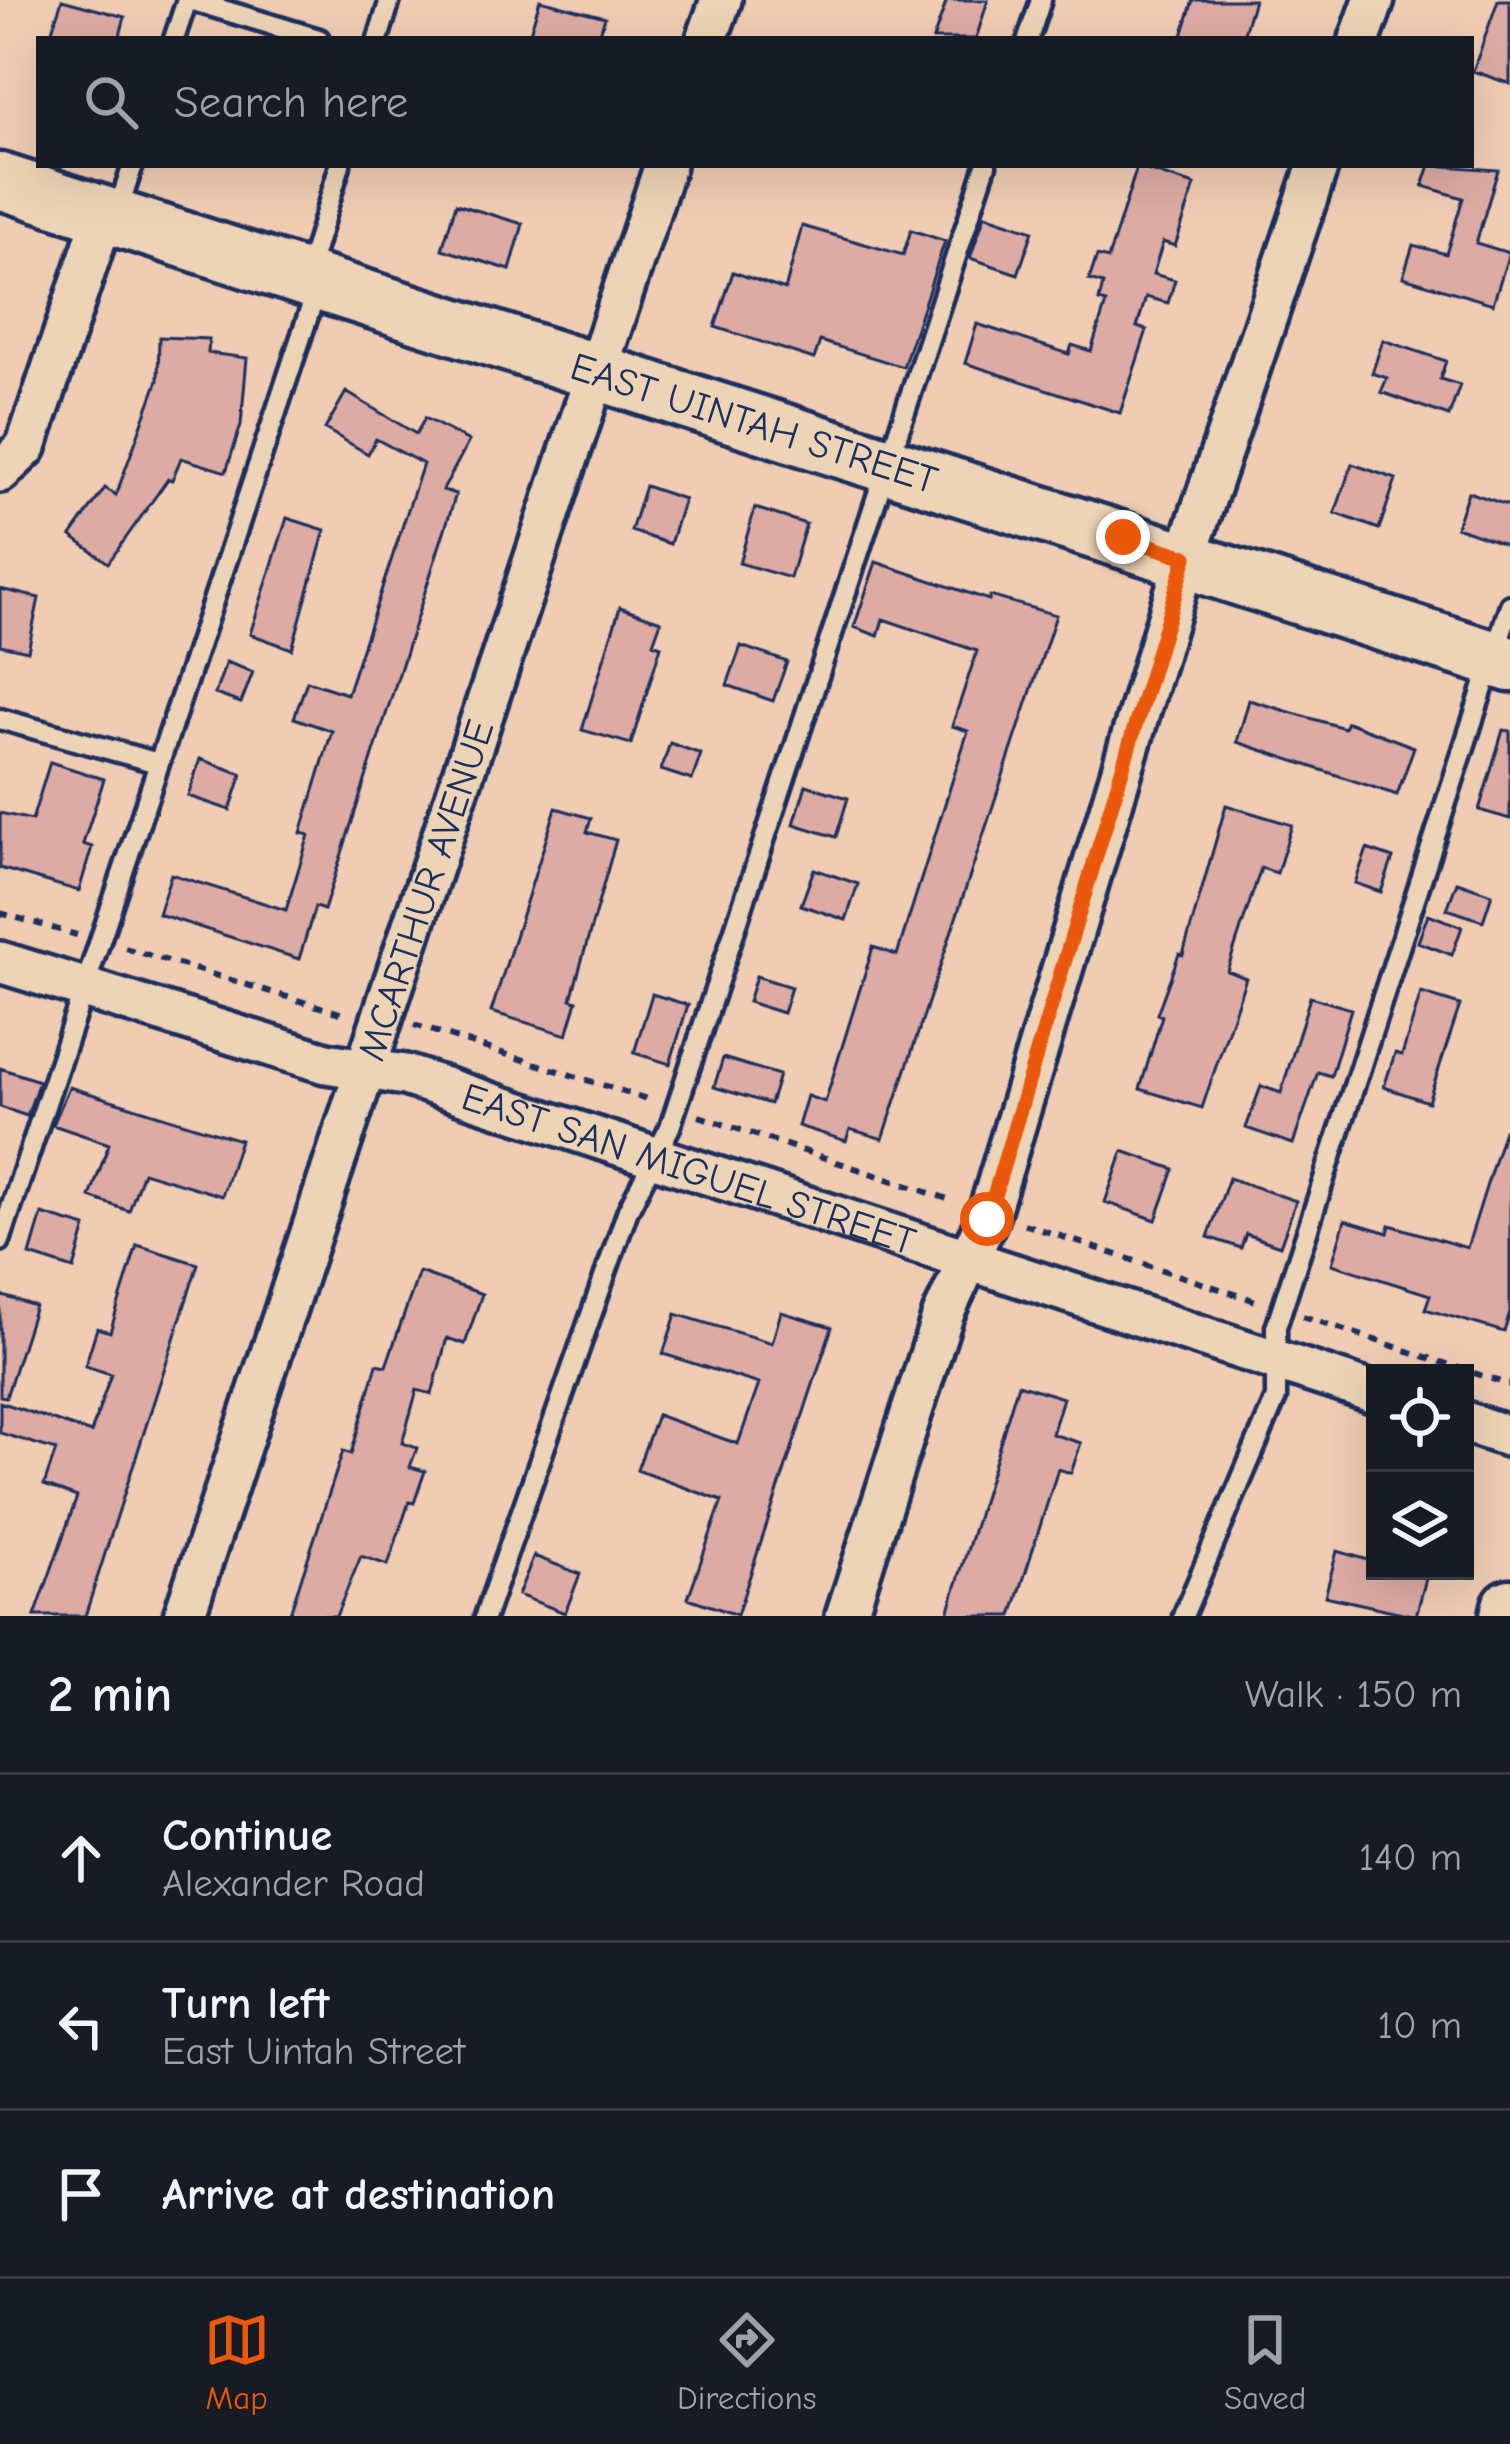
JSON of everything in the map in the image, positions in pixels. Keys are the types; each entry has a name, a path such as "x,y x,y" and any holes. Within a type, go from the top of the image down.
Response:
{"main road":[{"name":"EAST UINTAH STREET","path":"0,181 1502,661"},
{"path":"1508,1616 1510,1606"}],"street":[{"path":"708,36 721,0"},
{"path":"1361,36 1374,0"},
{"name":"MCARTHUR AVENUE","path":"184,1616 370,1070 664,168"},
{"path":"846,1616 944,1315 988,1212 1186,557 1317,168"},
{"path":"0,472 26,447 110,216"},
{"name":"EAST SAN MIGUEL STREET","path":"0,962 326,1064 406,1075 1366,1391"},
{"path":"1474,1425 1510,1437"}],"lane":[{"path":"175,36 188,0 309,36"},
{"path":"379,36 390,0"},
{"path":"1029,36 1041,0"},
{"path":"110,216 132,168"},
{"path":"0,1241 313,280 339,168"},
{"path":"485,1616 628,1210 676,1108 985,168"},
{"path":"1183,1616 1276,1399 1282,1310 1502,661 1510,605"},
{"path":"0,719 158,763"}],"path":[{"path":"0,913 326,1012 434,1028 1510,1385"}],"building":[{"path":"62,0 125,17 120,36 50,36"},
{"path":"540,0 605,17 599,36 529,36"},
{"path":"947,0 988,0 977,36 934,36"},
{"path":"1193,0 1254,0 1243,36 1182,36"},
{"path":"1498,0 1510,0 1510,84 1474,68"},
{"path":"1137,168 1195,185 1175,246 1163,242 1153,274 1175,280 1168,303 1146,297 1137,327 1147,330 1120,413 965,363 977,324 1069,354 1072,345 1091,351 1106,303 1099,301 1103,284 1089,280 1097,256 1108,259"},
{"path":"1429,168 1498,170 1476,243 1509,253 1493,304 1403,277 1413,245 1446,254 1463,198 1423,186"},
{"path":"456,204 523,224 510,270 442,249"},
{"path":"985,215 1033,231 1018,274 970,258"},
{"path":"802,226 903,255 911,230 945,241 903,367 820,341 814,359 715,327 733,272 785,290"},
{"path":"159,337 209,339 208,353 247,358 241,425 226,472 181,458 172,480 168,479 108,563 71,536 105,488 116,495 158,380"},
{"path":"1383,340 1446,361 1440,379 1460,385 1449,416 1381,392 1387,378 1372,373"},
{"path":"346,392 416,434 425,418 469,441 443,490 456,494 324,910 315,907 299,959 158,914 171,874 286,910 309,835 301,833 332,731 294,718 307,681 347,694 423,464 376,439 368,454 325,429"},
{"path":"1352,464 1396,479 1379,529 1335,513"},
{"path":"645,486 684,499 670,544 631,531"},
{"path":"1468,492 1510,506 1510,546 1456,527"},
{"path":"755,508 806,524 790,578 739,563"},
{"path":"287,518 325,530 292,649 250,634"},
{"path":"876,562 989,600 990,596 1056,615 883,1139 850,1129 846,1141 798,1126 807,1096 825,1102 873,947 897,955 968,731 952,726 977,651 883,619 878,636 854,627"},
{"path":"0,589 39,598 28,651 0,645"},
{"path":"620,607 661,621 653,643 661,646 631,744 582,730"},
{"path":"741,646 787,662 773,701 727,685"},
{"path":"226,662 253,672 241,703 215,694"},
{"path":"1249,700 1344,728 1347,722 1414,747 1397,795 1237,742"},
{"path":"1503,730 1510,731 1510,819 1479,810"},
{"path":"670,743 701,754 692,780 661,770"},
{"path":"200,759 242,774 230,810 188,796"},
{"path":"50,762 104,779 83,844 92,847 79,891 0,868 0,813 32,820"},
{"path":"806,785 848,798 836,837 794,824"},
{"path":"1226,805 1292,825 1277,873 1261,868 1227,971 1246,978 1202,1108 1140,1089 1162,1016 1157,1014 1179,954 1183,955"},
{"path":"556,808 591,818 587,832 616,840 571,999 577,1001 567,1035 491,1012"},
{"path":"1367,849 1393,858 1381,892 1355,883"},
{"path":"814,869 858,884 846,920 801,905"},
{"path":"1457,882 1492,894 1483,921 1447,909"},
{"path":"1428,914 1462,927 1452,955 1418,942"},
{"path":"756,976 791,987 783,1013 748,1002"},
{"path":"1421,993 1460,1005 1428,1102 1384,1087 1395,1053 1402,1055"},
{"path":"652,994 688,1005 670,1064 634,1053"},
{"path":"1310,997 1351,1009 1331,1076 1318,1072 1293,1144 1246,1128 1261,1086 1281,1093"},
{"path":"723,1058 779,1075 770,1104 714,1087"},
{"path":"0,1068 39,1081 27,1116 0,1107"},
{"path":"69,1087 240,1140 222,1196 143,1172 129,1211 90,1197 109,1144 53,1125"},
{"path":"1504,1130 1510,1131 1510,1313 1504,1332 1425,1309 1430,1295 1332,1264 1345,1220 1388,1233 1390,1225 1467,1248"},
{"path":"1123,1151 1174,1169 1156,1220 1105,1202"},
{"path":"1229,1178 1296,1201 1280,1246 1246,1234 1241,1248 1208,1237"},
{"path":"42,1214 86,1227 74,1269 30,1255"},
{"path":"137,1245 198,1264 85,1616 35,1616 77,1497 44,1485 56,1450 0,1433 0,1402 91,1433 111,1374 85,1366 97,1328 110,1332"},
{"path":"419,1272 482,1294 465,1344 447,1338 432,1394 417,1390 402,1443 417,1448 410,1467 425,1471 414,1503 409,1502 388,1565 361,1556 336,1616 289,1616 343,1451 351,1454 377,1364 386,1366"},
{"path":"0,1295 35,1306 6,1397 0,1396"},
{"path":"781,1312 832,1327 737,1615 688,1598 722,1501 637,1470 657,1415 738,1444 759,1384 663,1354 676,1314 772,1343"},
{"path":"1018,1384 1063,1398 1052,1434 1081,1443 1071,1473 1058,1469 1012,1616 947,1616"},
{"path":"1337,1551 1366,1559 1366,1580 1426,1580 1416,1616 1325,1596"},
{"path":"534,1556 580,1574 565,1613 518,1595"}],"route":[{"path":"987,1219 1186,557 1123,537"}]}
